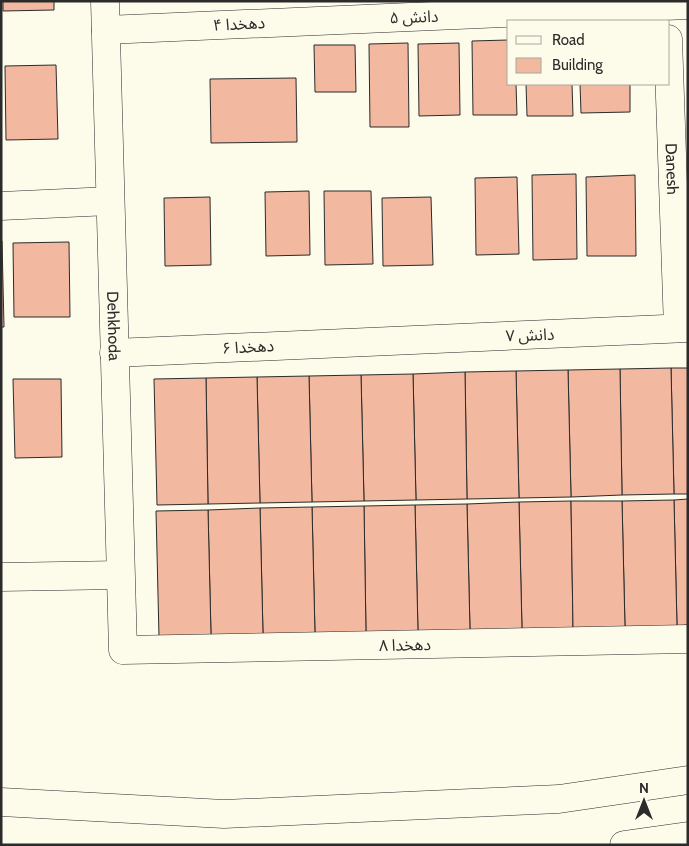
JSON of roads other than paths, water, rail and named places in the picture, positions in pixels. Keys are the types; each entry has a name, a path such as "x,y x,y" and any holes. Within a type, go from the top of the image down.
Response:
{"street":[{"name":"Dehkhoda","path":"105,1 123,650"},
{"name":"دانش ۵","path":"371,18 672,8"},
{"name":"دهخدا ۴","path":"106,30 371,18"},
{"name":"Danesh","path":"669,58 683,328"},
{"path":"1,206 110,201"},
{"name":"دانش ۷","path":"382,341 683,328"},
{"name":"دهخدا ۶","path":"114,353 382,341"},
{"path":"1,577 120,574"},
{"name":"دهخدا ۸","path":"123,650 688,639"},
{"path":"1,802 224,814 559,799 688,780"},
{"path":"624,845 688,836"}]}
